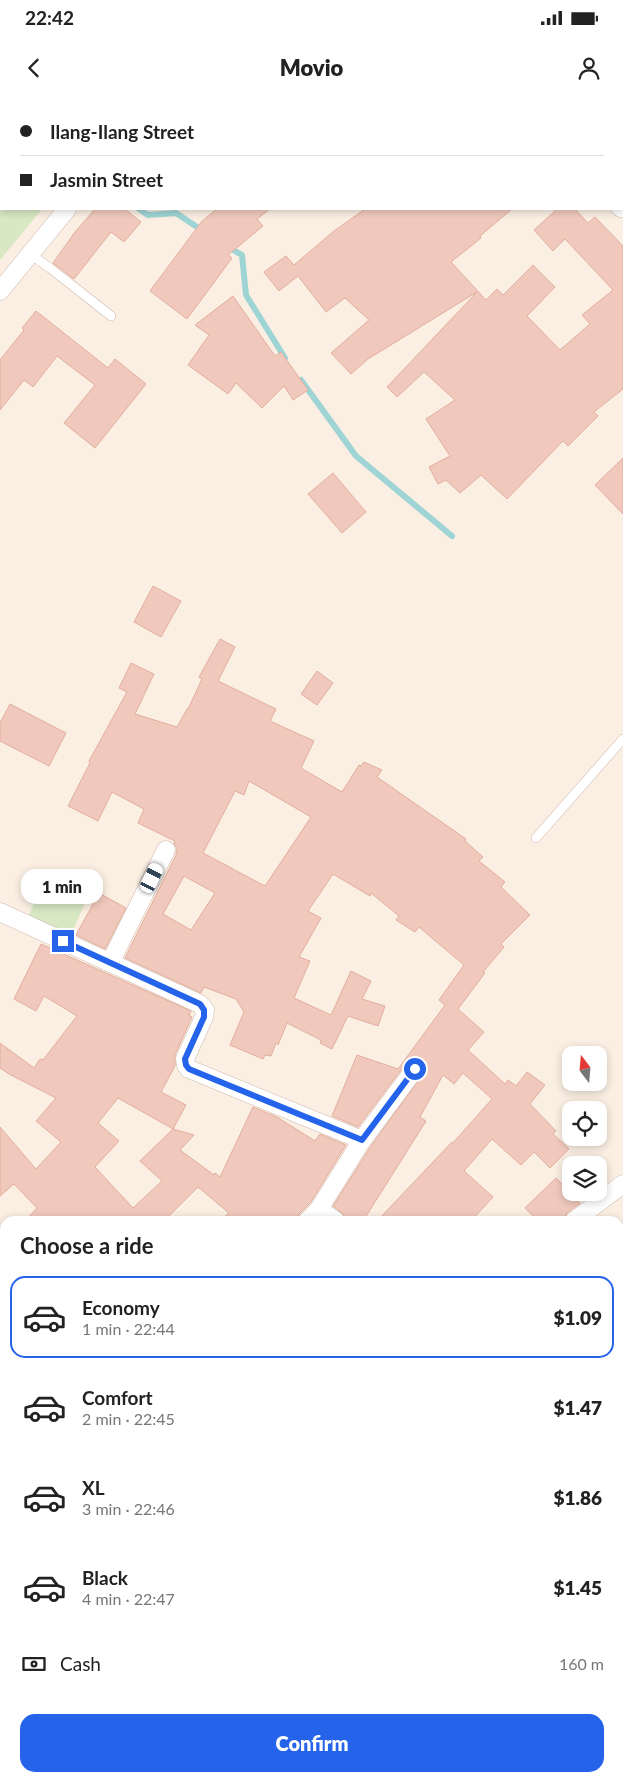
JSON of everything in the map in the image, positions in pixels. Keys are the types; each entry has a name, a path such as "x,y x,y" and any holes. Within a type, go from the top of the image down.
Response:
{"street":[{"path":"0,291 66,210"},
{"path":"110,963 166,850"},
{"path":"0,912 200,1004 204,1010 204,1017 185,1059 189,1069 362,1140"},
{"path":"313,1215 362,1140 415,1069"},
{"path":"581,1216 623,1184"}],"lane":[{"path":"30,254 111,316"},
{"path":"536,838 623,739"}],"green space":[{"path":"0,210 41,210 0,260"},
{"path":"44,880 86,900 69,940 27,919"}],"building":[{"path":"94,210 126,210 141,222 124,242 111,232 74,279 53,263 75,232"},
{"path":"216,210 269,210 257,219 263,226 228,255 232,258 187,319 150,291 202,221"},
{"path":"364,210 511,210 480,236 481,238 451,262 486,300 497,289 503,295 533,265 555,287 527,316 560,350 590,324 582,315 613,290 565,239 553,251 534,230 556,210 576,210 588,223 595,217 623,246 623,389 594,412 598,416 568,446 563,441 507,499 481,475 460,493 446,480 438,484 429,467 450,456 426,419 455,400 424,372 397,397 387,387 477,292 368,359 351,374 331,353 369,320 345,298 326,312 298,276 279,291 264,272 286,256 294,265 334,231"},
{"path":"233,296 275,356 281,352 308,390 293,400 284,386 262,408 236,383 228,394 188,365 209,335 195,325"},
{"path":"36,311 108,368 115,359 146,384 95,448 64,423 95,385 57,356 33,387 24,380 0,410 0,360 24,330 22,328"},
{"path":"623,458 623,514 595,485"},
{"path":"333,473 366,512 342,533 308,494"},
{"path":"153,586 181,601 161,637 134,622"},
{"path":"220,639 235,647 218,681 276,709 270,721 314,741 301,768 342,792 359,765 361,766 364,762 382,770 377,777 466,839 465,841 483,857 479,861 505,882 501,887 530,915 501,944 504,947 483,972 485,973 458,1009 484,1032 468,1050 505,1084 508,1080 516,1086 527,1072 545,1085 530,1104 556,1131 553,1134 562,1142 562,1146 569,1149 550,1168 534,1152 521,1165 492,1139 464,1171 493,1197 476,1216 382,1216 453,1143 492,1099 463,1073 454,1084 443,1075 420,1117 426,1121 366,1216 344,1216 333,1206 371,1146 425,1071 425,1065 421,1060 416,1058 407,1062 358,1127 332,1116 357,1055 398,1069 445,1005 439,1000 464,965 419,927 415,932 396,920 399,916 371,893 370,896 333,874 308,911 321,918 299,957 310,961 294,998 331,1015 351,971 371,981 362,999 385,1006 378,1026 348,1016 332,1049 320,1043 321,1040 287,1023 271,1056 265,1055 263,1059 230,1045 244,1012 236,999 204,987 201,993 125,958 176,855 175,841 138,823 144,809 112,792 98,821 68,806 90,763 89,761 127,692 119,688 131,663 154,674 135,714 177,727 202,679 199,677","holes":["249,781 311,817 265,886 203,853 235,791 244,795","184,876 215,893 191,930 163,914"]},
{"path":"317,671 333,683 317,705 301,694"},
{"path":"10,704 66,733 49,766 0,741 0,723"},
{"path":"99,893 126,908 105,949 76,935"},
{"path":"41,944 191,1011 189,1015 192,1017 175,1055 175,1066 161,1092 186,1105 173,1129 194,1135 180,1150 214,1175 215,1173 220,1177 253,1107 277,1117 315,1141 320,1134 346,1145 311,1202 298,1216 225,1216 229,1213 198,1187 169,1216 30,1216 37,1208 14,1184 0,1196 0,1127 36,1169 61,1142 36,1121 56,1098 0,1068 0,1043 34,1068 40,1059 43,1060 77,1016 44,996 36,1011 14,999","holes":["118,1098 173,1129 140,1161 162,1181 133,1208 95,1167 119,1141 98,1123"]},
{"path":"556,1178 562,1184 562,1201 578,1201 580,1203 566,1216 533,1216 525,1208"}],"waterway":[{"path":"140,210 148,215 176,213 203,231"},
{"path":"228,247 242,255 246,295 285,358"},
{"path":"301,380 356,456 452,536"}],"route":[{"path":"63,941 200,1004 204,1010 204,1017 185,1059 189,1069 362,1140 415,1069"}]}
